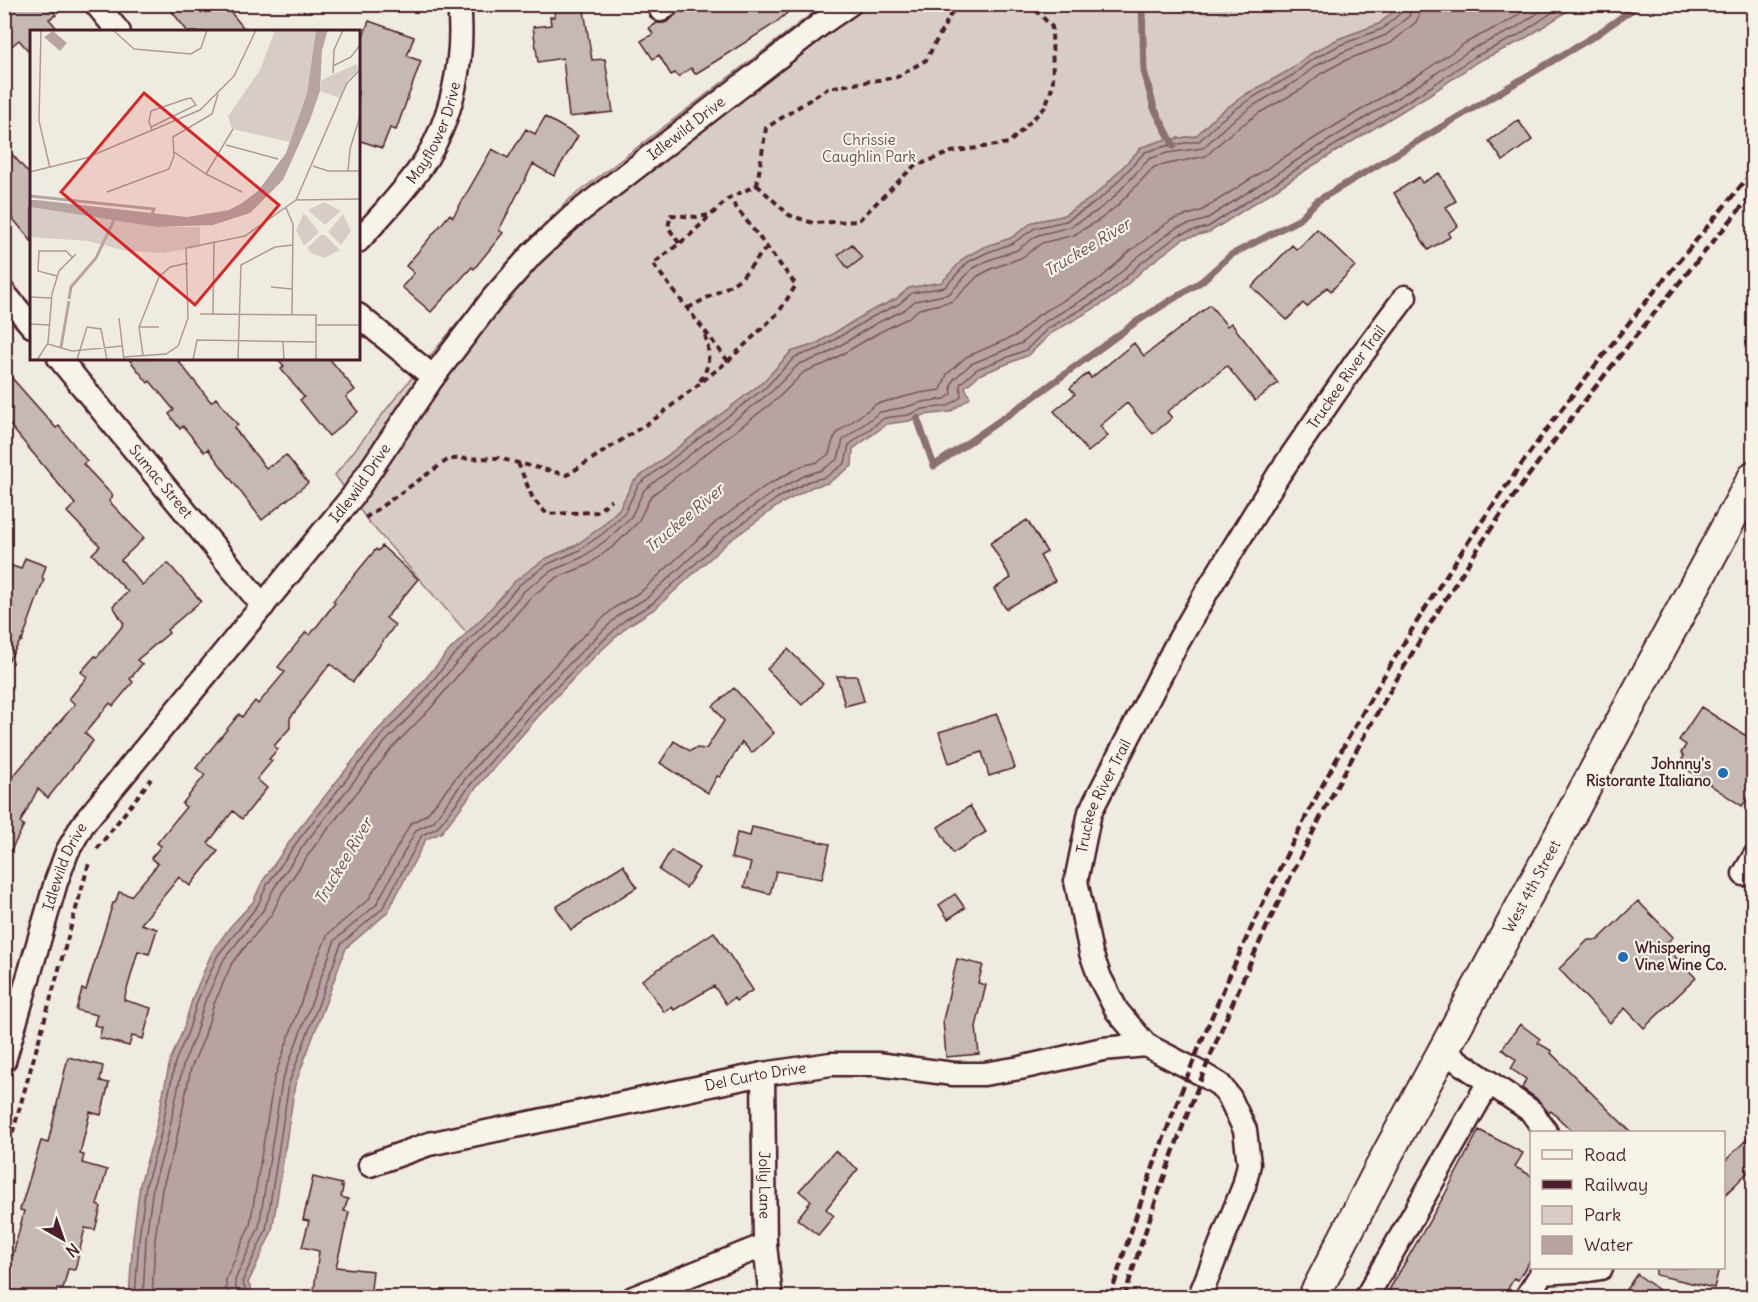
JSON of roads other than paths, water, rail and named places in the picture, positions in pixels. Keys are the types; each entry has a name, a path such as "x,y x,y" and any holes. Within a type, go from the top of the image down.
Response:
{"main road":[{"name":"West 4th Street","path":"1313,1298 1443,1051 1754,476"}],"street":[{"path":"96,4 117,30"},
{"name":"Mayflower Drive","path":"360,239 399,196 422,165 440,130 453,94 460,59 459,4"},
{"name":"Idlewild Drive","path":"4,1061 56,882 67,852 83,824 352,497 433,377 494,297 532,254 572,217 850,4"},
{"path":"4,293 30,324"},
{"name":"Truckee River Trail","path":"1199,1298 1244,1186 1249,1164 1245,1130 1230,1098 1220,1085 1146,1045 1117,1011 1100,978 1091,953 1076,880 1090,812 1206,593 1279,474 1357,361 1405,297"},
{"path":"360,317 433,377"},
{"name":"Sumac Street","path":"61,360 263,606"},
{"name":"Del Curto Drive","path":"370,1165 429,1144 763,1074 831,1064 877,1064 953,1074 984,1074 1103,1049 1146,1045"},
{"path":"1443,1051 1531,1112 1545,1131"},
{"name":"Jolly Lane","path":"763,1074 765,1245 771,1298"},
{"path":"1366,1298 1489,1082"},
{"path":"633,1298 765,1245"},
{"path":"1526,1298 1543,1270 1596,1269"}],"water":[{"name":"Truckee River","path":"1401,5 1577,5 1521,41 1477,62 1435,91 1210,232 1183,239 1145,268 1114,297 1050,334 1029,355 979,375 965,387 970,398 950,412 924,415 909,421 887,424 853,449 852,466 828,483 812,487 779,505 728,542 656,608 629,625 595,656 549,704 476,788 441,833 426,839 387,913 346,948 295,1085 272,1231 248,1283 256,1297 129,1297 133,1237 140,1184 154,1137 170,1061 212,952 230,927 253,902 262,882 295,834 375,733 515,581 545,559 575,546 601,527 620,508 633,482 763,382 791,352 816,344 869,312 896,299 909,288 942,282 964,258 984,247 1011,238 1033,222 1063,216 1103,188 1142,147 1164,140 1196,136 1217,115 1247,94 1338,39 1379,24"}],"waterway":[{"path":"1142,4 1144,71 1154,108 1174,146"},
{"path":"917,418 934,466 1136,322 1202,281 1231,255 1298,220 1317,201 1596,35 1640,4"}],"railway":[{"path":"1110,1298 1146,1188 1186,1080 1230,974 1279,870 1332,768 1389,668 1449,570 1542,436 1631,320 1754,170"},
{"path":"1124,1298 1193,1098 1234,1001 1277,905 1374,718 1428,627 1516,493 1615,362 1754,192"}],"place":[{"name":"Johnny's Ristorante Italiano","path":"1723,773"},
{"name":"Whispering Vine Wine Co.","path":"1623,957"}],"park label":[{"name":"Chrissie Caughlin Park","path":"869,148"}]}
